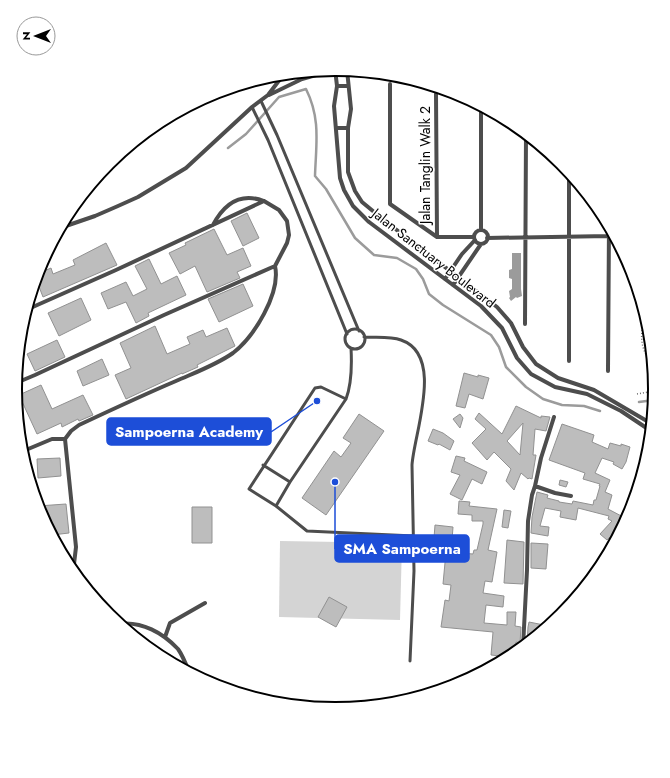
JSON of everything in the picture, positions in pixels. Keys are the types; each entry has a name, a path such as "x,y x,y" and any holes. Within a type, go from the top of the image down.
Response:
{"street":[{"name":"Jalan Sanctuary Boulevard","path":"336,76 337,86 334,106 340,178 352,206 369,222 481,306 502,328 517,358 531,374 555,387 587,394 622,411 645,427"},
{"name":"Jalan Sanctuary Boulevard","path":"347,77 351,109 348,128 348,172 355,191 362,202 497,307 512,323 523,347 536,364 558,378 594,390 646,420"},
{"path":"268,95 310,78"},
{"path":"68,225 95,216 138,197 186,168 252,107 268,95 277,82"},
{"path":"390,84 390,204 437,237 475,238"},
{"path":"337,86 348,86"},
{"name":"Jalan Tanglin Walk 2","path":"436,94 437,237"},
{"path":"445,279 475,238 477,232 480,230 481,112"},
{"path":"337,128 348,128"},
{"path":"525,324 526,141"},
{"path":"569,182 569,361"},
{"path":"74,562 76,547 64,439 79,425 209,366 232,353 250,335 258,324 269,302 276,278 275,266 287,243 288,235 287,221 279,210 264,201 253,198 237,199 222,210 213,225"},
{"path":"33,307 264,201"},
{"path":"480,230 486,233 488,238"},
{"path":"453,285 481,244 488,238 608,236"},
{"path":"475,238 478,243 481,244"},
{"path":"608,371 609,238"},
{"path":"22,380 275,266"},
{"path":"523,639 528,521 532,494 541,458 554,417"},
{"path":"28,449 52,439 64,439"},
{"path":"535,486 555,493 571,496"},
{"path":"165,637 170,624 205,603"},
{"path":"128,623 141,625 165,637 180,653 185,664"}],"lane":[{"path":"261,101 359,331 364,337 364,344 358,348 351,348"},
{"path":"252,107 258,117 347,334 346,342 351,348 350,388 346,399 290,482 276,506"},
{"path":"347,334 352,330 359,331"},
{"path":"364,337 388,337 401,340 413,346 421,358 424,367 422,415 412,456 414,571 410,661"},
{"path":"346,399 321,387 315,388 263,465 249,489 276,506 308,531 414,536"},
{"path":"263,465 290,482"}],"path":[{"path":"642,328 642,342 646,355"},
{"path":"637,394 648,392"}],"shaded area":[{"path":"512,253 521,253 522,296 516,297 511,301 509,298 509,291 512,289 512,279 509,278 509,270 512,269"},
{"path":"280,541 402,543 400,620 279,617"}],"building":[{"path":"247,213 259,238 243,246 231,221"},
{"path":"214,229 227,255 243,248 251,266 237,272 240,278 207,292 195,266 180,274 169,253 186,245 185,243"},
{"path":"106,243 117,265 43,297 39,287 46,270 51,268 53,274 75,265 73,260"},
{"path":"149,259 161,284 177,276 186,295 148,313 149,316 136,323 126,302 108,309 101,293 126,282 133,296 147,289 135,266"},
{"path":"243,284 253,306 219,322 208,299"},
{"path":"81,298 91,320 59,336 48,313"},
{"path":"155,326 167,354 190,344 187,337 203,330 206,337 227,328 235,346 197,365 198,367 126,399 115,375 131,368 120,343"},
{"path":"57,340 65,357 35,371 27,354"},
{"path":"102,359 109,375 83,386 77,371"},
{"path":"464,373 489,378 483,399 469,394 465,408 456,406"},
{"path":"41,385 52,409 83,395 93,415 79,421 78,419 62,427 61,423 37,434 23,403 22,394"},
{"path":"516,406 541,418 541,416 550,417 546,431 535,429 533,455 536,455 532,479 528,479 521,473 514,490 506,481 511,469 494,452 487,460 472,443 486,429 475,419 479,413 502,434","holes":["523,423 520,455 507,441"]},
{"path":"359,414 384,431 326,515 302,498 334,451 341,457 351,443 343,438"},
{"path":"460,414 463,418 460,428 453,419"},
{"path":"562,424 594,435 592,442 608,449 610,443 630,447 626,462 622,469 613,464 614,462 602,458 595,473 610,480 605,492 612,495 608,509 621,516 611,537 607,540 600,534 612,521 608,519 609,516 578,508 576,520 560,517 561,511 545,508 540,526 549,527 548,536 531,533 532,517 537,492 548,495 547,498 559,502 572,504 573,501 593,505 600,486 600,484 583,479 585,473 549,460"},
{"path":"433,429 443,433 454,441 450,450 439,444 438,445 428,441"},
{"path":"456,456 465,458 464,461 487,472 482,484 472,479 462,500 450,494 460,475 451,472"},
{"path":"60,458 61,476 38,478 37,459"},
{"path":"560,480 568,482 566,487 559,485"},
{"path":"459,501 470,502 469,506 497,509 488,550 497,552 492,582 485,581 483,593 504,596 503,607 486,605 484,623 507,625 507,612 516,612 515,626 521,627 520,641 516,642 516,644 498,656 491,655 493,632 441,627 445,600 449,601 451,585 443,584 446,552 473,554 474,550 477,550 483,524 483,521 472,521 472,515 458,514"},
{"path":"66,504 69,533 58,534 45,506"},
{"path":"192,507 212,507 212,543 192,543"},
{"path":"504,510 511,511 508,528 502,527"},
{"path":"435,525 453,527 452,540 434,538"},
{"path":"507,540 524,542 523,584 504,583"},
{"path":"531,543 548,544 546,569 531,568"},
{"path":"329,597 347,607 336,627 318,617"},
{"path":"529,622 541,624 527,636"}],"waterway":[{"path":"228,148 246,134 279,97 306,89 311,100 316,121 317,142 315,176 326,189 355,238 374,255 397,258 416,269 423,279 429,294 443,305 491,335 499,347 506,367 526,387 543,399 562,405 584,406 600,411"},
{"path":"639,402 647,401"}],"place":[{"name":"Sampoerna Academy","path":"317,401"},
{"name":"SMA Sampoerna","path":"335,482"}]}
